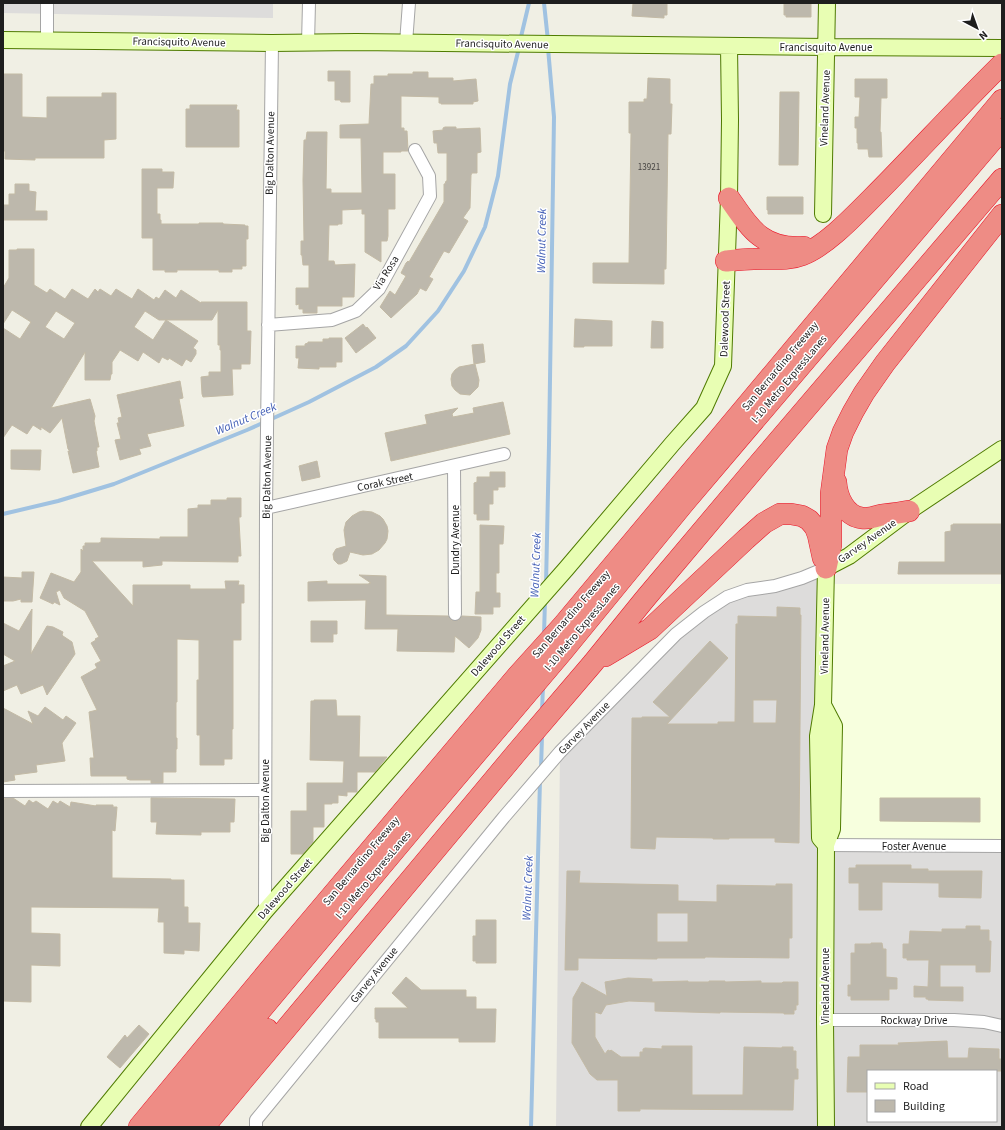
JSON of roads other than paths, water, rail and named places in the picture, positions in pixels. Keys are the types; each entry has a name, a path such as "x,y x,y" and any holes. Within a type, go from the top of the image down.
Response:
{"highway":[{"path":"726,261 787,258 800,256 811,252 842,227 891,179 998,68"},
{"name":"San Bernardino Freeway","path":"139,1127 518,675 564,624 1002,100"},
{"name":"I-10 Metro ExpressLanes","path":"163,1127 424,814 563,651 684,503 1002,129"},
{"path":"204,1127 771,449 1002,179"},
{"path":"729,198 751,229 763,239 792,248 822,244"},
{"path":"826,568 831,545 831,494 834,469 837,449 843,432 864,393 885,363 1002,215"},
{"path":"834,469 839,497 846,509 855,516 860,518 870,518 909,511"},
{"path":"593,663 650,629 764,523 780,514 802,516 809,520 815,527 826,568"},
{"name":"I-10 Metro ExpressLanes","path":"185,1127 613,617 644,600"}],"street":[{"path":"47,3 47,41"},
{"path":"308,43 309,3"},
{"path":"406,43 409,3"},
{"name":"Vineland Avenue","path":"823,214 827,3"},
{"name":"Francisquito Avenue","path":"3,40 1002,48"},
{"name":"Big Dalton Avenue","path":"265,911 266,508 272,43"},
{"name":"Dalewood Street","path":"89,1127 265,911 566,569 704,408 723,366 729,198 729,46"},
{"name":"Via Rosa","path":"268,325 332,320 356,311 379,289 430,196 428,176 415,150"},
{"name":"Garvey Avenue","path":"256,1124 504,817 560,752 676,634 704,612 727,598 747,590 775,586 802,578 849,556 909,511 1002,449"},
{"name":"Corak Street","path":"266,508 504,454"},
{"name":"Dundry Avenue","path":"454,466 455,614"},
{"name":"Vineland Avenue","path":"826,568 824,705 818,736 820,838 826,845 826,1127"},
{"path":"3,791 265,790"},
{"name":"Foster Avenue","path":"826,845 1002,846"},
{"name":"Rockway Drive","path":"825,1020 954,1020 984,1022 1002,1026"}],"waterway":[{"name":"Walnut Creek","path":"520,41 529,3"},
{"name":"Walnut Creek","path":"544,3 548,41"},
{"name":"Walnut Creek","path":"3,514 58,501 114,484 247,430 309,402 376,367 406,346 438,311 464,271 485,227 498,176 510,84 519,48"},
{"name":"Walnut Creek","path":"546,585 554,117 548,48"},
{"name":"Walnut Creek","path":"544,635 545,600"},
{"name":"Walnut Creek","path":"542,711 543,686"},
{"name":"Walnut Creek","path":"541,769 542,736"},
{"name":"Walnut Creek","path":"531,1127 540,780"}]}
